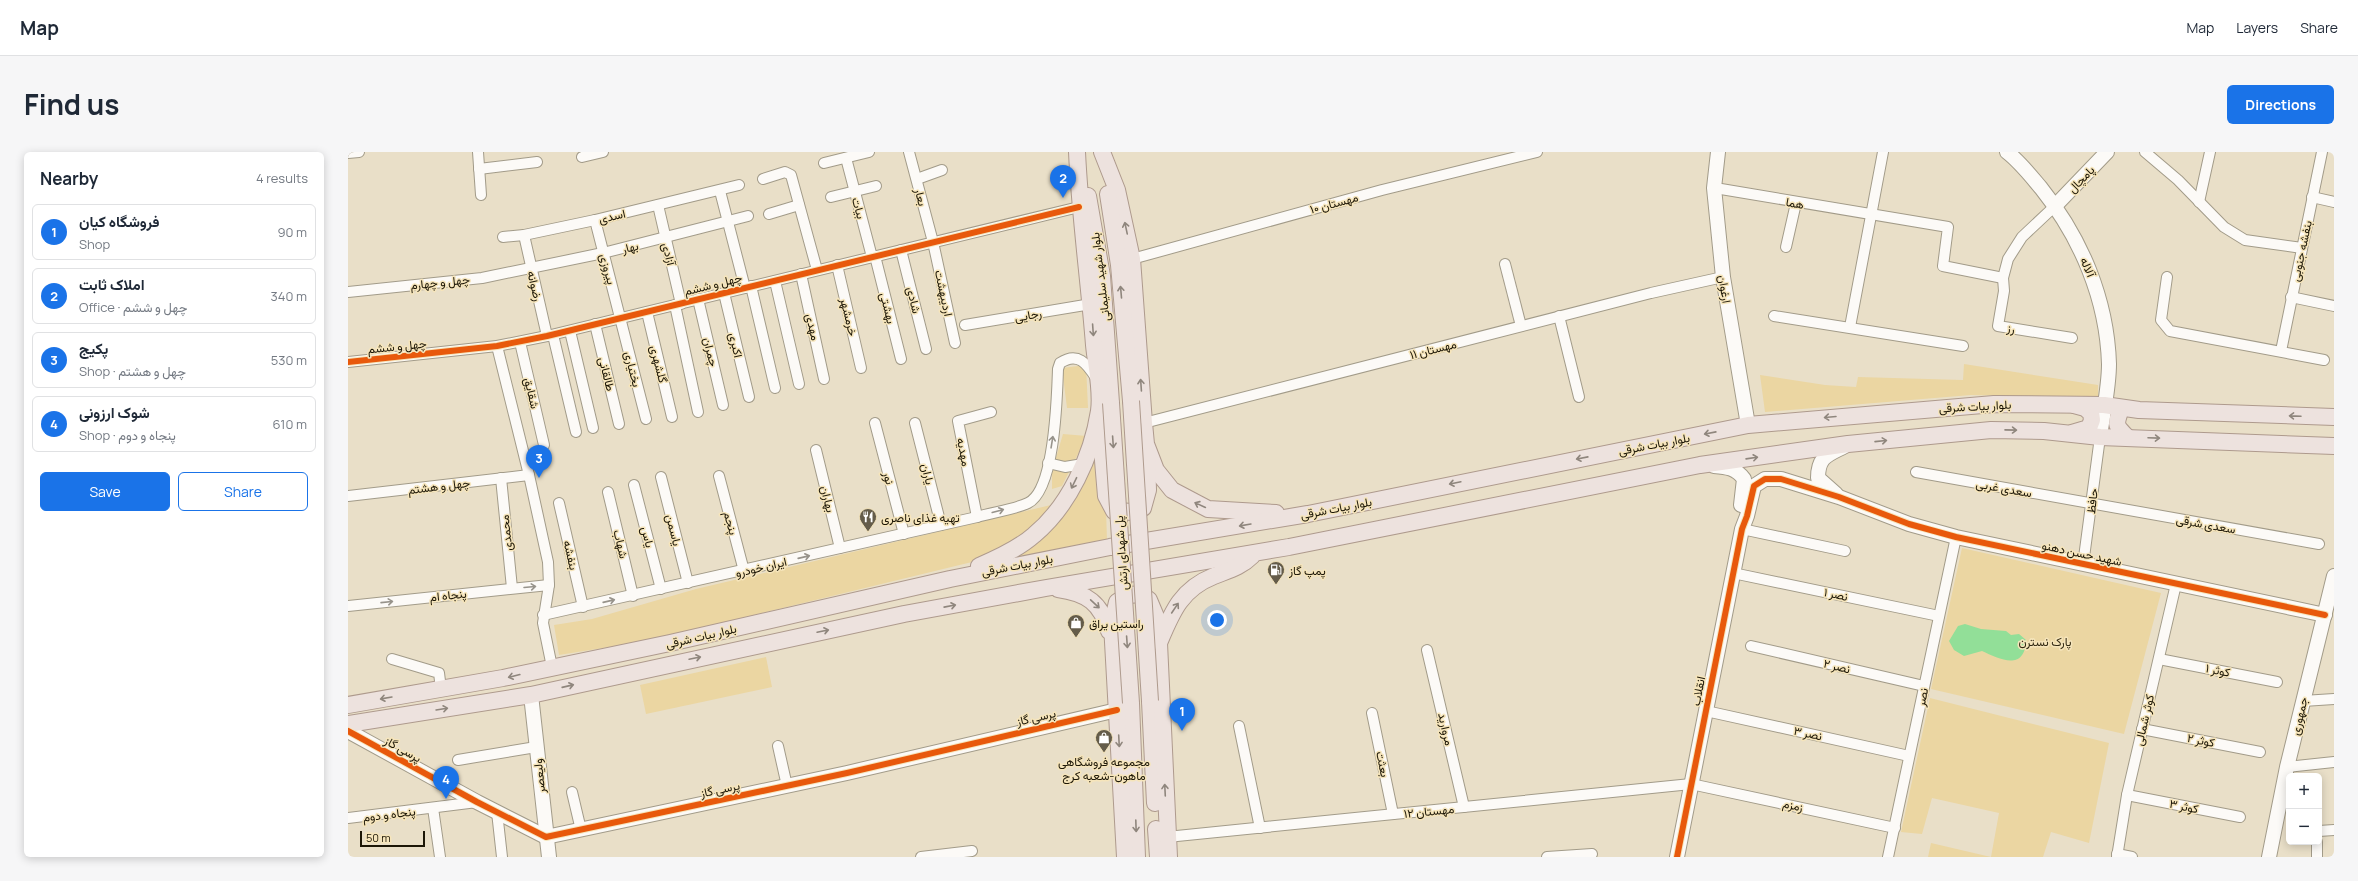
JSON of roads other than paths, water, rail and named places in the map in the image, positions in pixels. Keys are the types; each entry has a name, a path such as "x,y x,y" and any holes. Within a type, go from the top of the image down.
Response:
{"main road":[{"path":"1077,152 1079,207 1091,304 1097,379 1105,407 1106,496 1114,511 1134,512 1143,508 1146,503 1148,490 1132,259 1118,190 1101,152"},
{"name":"بلوار شهید سلیمانی","path":"1077,152 1102,276 1105,407"},
{"name":"بلوار شهید سلیمانی","path":"1101,152 1119,265 1131,401"},
{"name":"پل شهدای ارتش","path":"1131,401 1150,701 1158,857"},
{"name":"بلوار بیات شرقی","path":"348,705 503,678 670,643 950,578 1110,547 1308,514 1748,426 1994,404 2104,405 2120,408 2334,417"},
{"path":"2069,404 2085,408 2091,413 2092,420 2089,428 2072,433"},
{"path":"950,578 1011,551 1034,536 1057,511 1083,464 1105,407"},
{"name":"پل شهدای ارتش","path":"1105,407 1124,707"},
{"path":"2120,408 2116,421 2117,427 2127,437"},
{"name":"بلوار بیات شرقی","path":"348,724 530,695 675,662 904,614 1046,588 1255,554 1700,465 1848,444 1991,430 2334,446"},
{"path":"1146,444 1156,470 1172,490 1208,509 1308,514"},
{"path":"1159,643 1172,611 1184,596 1213,577 1244,564 1255,554"},
{"path":"1046,588 1070,591 1094,602 1105,617 1114,646"},
{"path":"1137,857 1124,707 1112,624 1117,602 1136,594 1149,600 1154,610 1159,643 1169,857"},
{"path":"670,643 667,654 675,662"},
{"path":"645,648 652,657 651,668"},
{"path":"1124,707 1125,857"}],"street":[{"path":"348,153 359,152"},
{"path":"478,152 481,195"},
{"path":"582,157 603,152"},
{"path":"824,163 869,152"},
{"name":"بعار","path":"909,152 933,242"},
{"name":"مهستان ۱۰","path":"1132,259 1374,192 1537,152"},
{"name":"ارغوان","path":"1718,152 1714,188 1723,277 1748,426"},
{"path":"1850,327 1883,152"},
{"name":"آلاله","path":"2007,152 2027,170 2055,206 2082,253 2096,286 2106,326 2109,365 2100,436"},
{"name":"پامچال","path":"2055,206 2107,152"},
{"path":"2145,152 2224,227 2245,240 2302,248"},
{"path":"2199,202 2210,152"},
{"name":"بنفشه جنوبی","path":"2281,351 2322,152"},
{"name":"بیات","path":"846,158 873,257"},
{"path":"479,169 537,162"},
{"path":"917,179 942,170"},
{"path":"763,179 788,172 791,175 817,270"},
{"name":"اسدی","path":"503,237 524,235 595,220 739,185"},
{"path":"831,198 876,186"},
{"path":"720,190 775,388"},
{"name":"هما","path":"1720,190 1948,227 1943,266 2003,278"},
{"path":"2312,197 2334,202"},
{"path":"1786,247 1796,203"},
{"name":"آزادی","path":"658,205 678,304"},
{"path":"769,214 799,205"},
{"name":"رز","path":"2055,206 2022,237 2008,259 2003,278 2004,291 1998,326 2072,338"},
{"name":"چهل و ششم","path":"348,362 497,346 520,342 1079,207"},
{"name":"بهار","path":"530,268 603,253 748,216"},
{"name":"پیروزی","path":"595,220 621,318"},
{"name":"رضوانه","path":"524,235 530,268 576,432"},
{"name":"اردیبهشت","path":"933,242 955,343"},
{"name":"شادی","path":"901,250 926,349"},
{"name":"بهشتی","path":"873,257 901,360"},
{"path":"1505,264 1521,326"},
{"name":"خرمشهر","path":"837,265 861,368"},
{"name":"چهل و چهارم","path":"348,292 482,278 530,268"},
{"name":"مهدی","path":"801,274 824,379"},
{"name":"مهستان ۱۱","path":"1144,423 1685,284 1723,277"},
{"path":"2167,277 2161,320 2170,331 2324,360"},
{"path":"775,280 799,384"},
{"name":"اکبری","path":"724,293 749,397"},
{"path":"2291,297 2334,306"},
{"name":"چمران","path":"698,299 723,405"},
{"path":"678,304 698,412"},
{"name":"رجایی","path":"965,325 1091,304"},
{"name":"گلشهری","path":"646,312 672,417"},
{"path":"1559,316 1579,397"},
{"path":"1774,316 1963,346"},
{"name":"بختیاری","path":"621,318 646,419"},
{"name":"طالقانی","path":"595,324 619,424"},
{"path":"570,331 593,428"},
{"name":"شقایق","path":"520,342 544,445"},
{"path":"497,346 529,475 548,562 549,585 543,615 552,667"},
{"path":"1083,464 1065,467 1048,463 1056,411 1058,369 1060,363 1066,359 1081,359 1086,363 1097,379"},
{"name":"مهدیه","path":"977,517 958,420 991,412"},
{"name":"نور","path":"875,423 904,534"},
{"name":"یاران","path":"915,423 941,525"},
{"name":"حافظ","path":"2083,565 2100,436"},
{"path":"1840,497 1818,478 1818,465 1825,457 1848,444"},
{"name":"بهاران","path":"816,450 840,548"},
{"name":"ایران خودرو","path":"543,615 904,534 977,517 1028,503 1041,489 1048,463"},
{"name":"انقلاب","path":"1677,857 1742,529 1739,524 1744,479 1740,473 1732,468 1700,465"},
{"name":"سعدی غربی","path":"1916,472 2092,504"},
{"name":"چهل و هشتم","path":"348,496 529,475"},
{"name":"پنجم","path":"719,476 744,570"},
{"name":"یاسمن","path":"661,477 688,583"},
{"name":"محمدی","path":"501,478 512,588"},
{"name":"شهید حسن دهنو","path":"1742,529 1747,516 1754,486 1765,479 1781,479 1840,497 1909,524 1956,537 2325,615"},
{"name":"یاس","path":"634,485 661,589"},
{"name":"شهاب","path":"608,492 633,596"},
{"name":"بنفشه","path":"559,503 583,607"},
{"name":"سعدی شرقی","path":"2092,504 2319,544"},
{"path":"1742,529 1845,551"},
{"name":"نصر","path":"1888,857 1956,537"},
{"name":"نصر ۱","path":"1733,573 1939,616"},
{"name":"جمهوری","path":"2269,857 2287,767 2334,576"},
{"name":"کوثر شمالی","path":"2117,856 2127,795 2176,584"},
{"name":"پنجاه ام","path":"348,606 549,585"},
{"name":"نصر ۲","path":"1751,646 1924,686"},
{"name":"مروارید","path":"1428,650 1464,807"},
{"path":"392,659 439,673 442,689"},
{"name":"کوثر ۱","path":"2159,659 2277,682"},
{"name":"ولیعصر","path":"530,695 549,857"},
{"path":"2303,701 2334,699"},
{"name":"پرسی گاز","path":"348,731 477,802 546,837 787,786 1124,707"},
{"name":"نصر ۳","path":"1706,711 1910,756"},
{"name":"بعثت","path":"1372,713 1393,814"},
{"path":"1239,726 1260,828"},
{"name":"کوثر ۲","path":"2142,729 2260,752"},
{"path":"778,746 787,786"},
{"path":"458,760 536,747"},
{"path":"2287,767 2334,762"},
{"name":"مهستان ۱۲","path":"1168,837 1691,784"},
{"name":"زمزم","path":"1691,784 1895,828"},
{"path":"572,792 581,830"},
{"name":"کوثر ۳","path":"2127,795 2240,817"},
{"name":"پنجاه و دوم","path":"348,818 477,802"},
{"path":"433,808 440,857"},
{"path":"498,812 502,857"},
{"path":"2322,831 2334,830"},
{"path":"2317,845 2317,857"},
{"path":"922,857 944,856 972,851"},
{"path":"1547,857 1592,854"},
{"path":"2117,856 2132,857"}],"place":[{"name":"املاک ثابت","path":"1063,198"},
{"name":"پکیج","path":"539,478"},
{"name":"تهیه غذای ناصری","path":"868,532"},
{"name":"پمپ گاز","path":"1276,585"},
{"name":"راستین یراق","path":"1076,638"},
{"name":"فروشگاه کیان","path":"1182,731"},
{"name":"مجموعه فروشگاهی ماهون-شعبه کرج","path":"1104,753"},
{"name":"شوک ارزونی","path":"446,799"}],"park label":[{"name":"پارک نسترن","path":"2045,641"}]}
